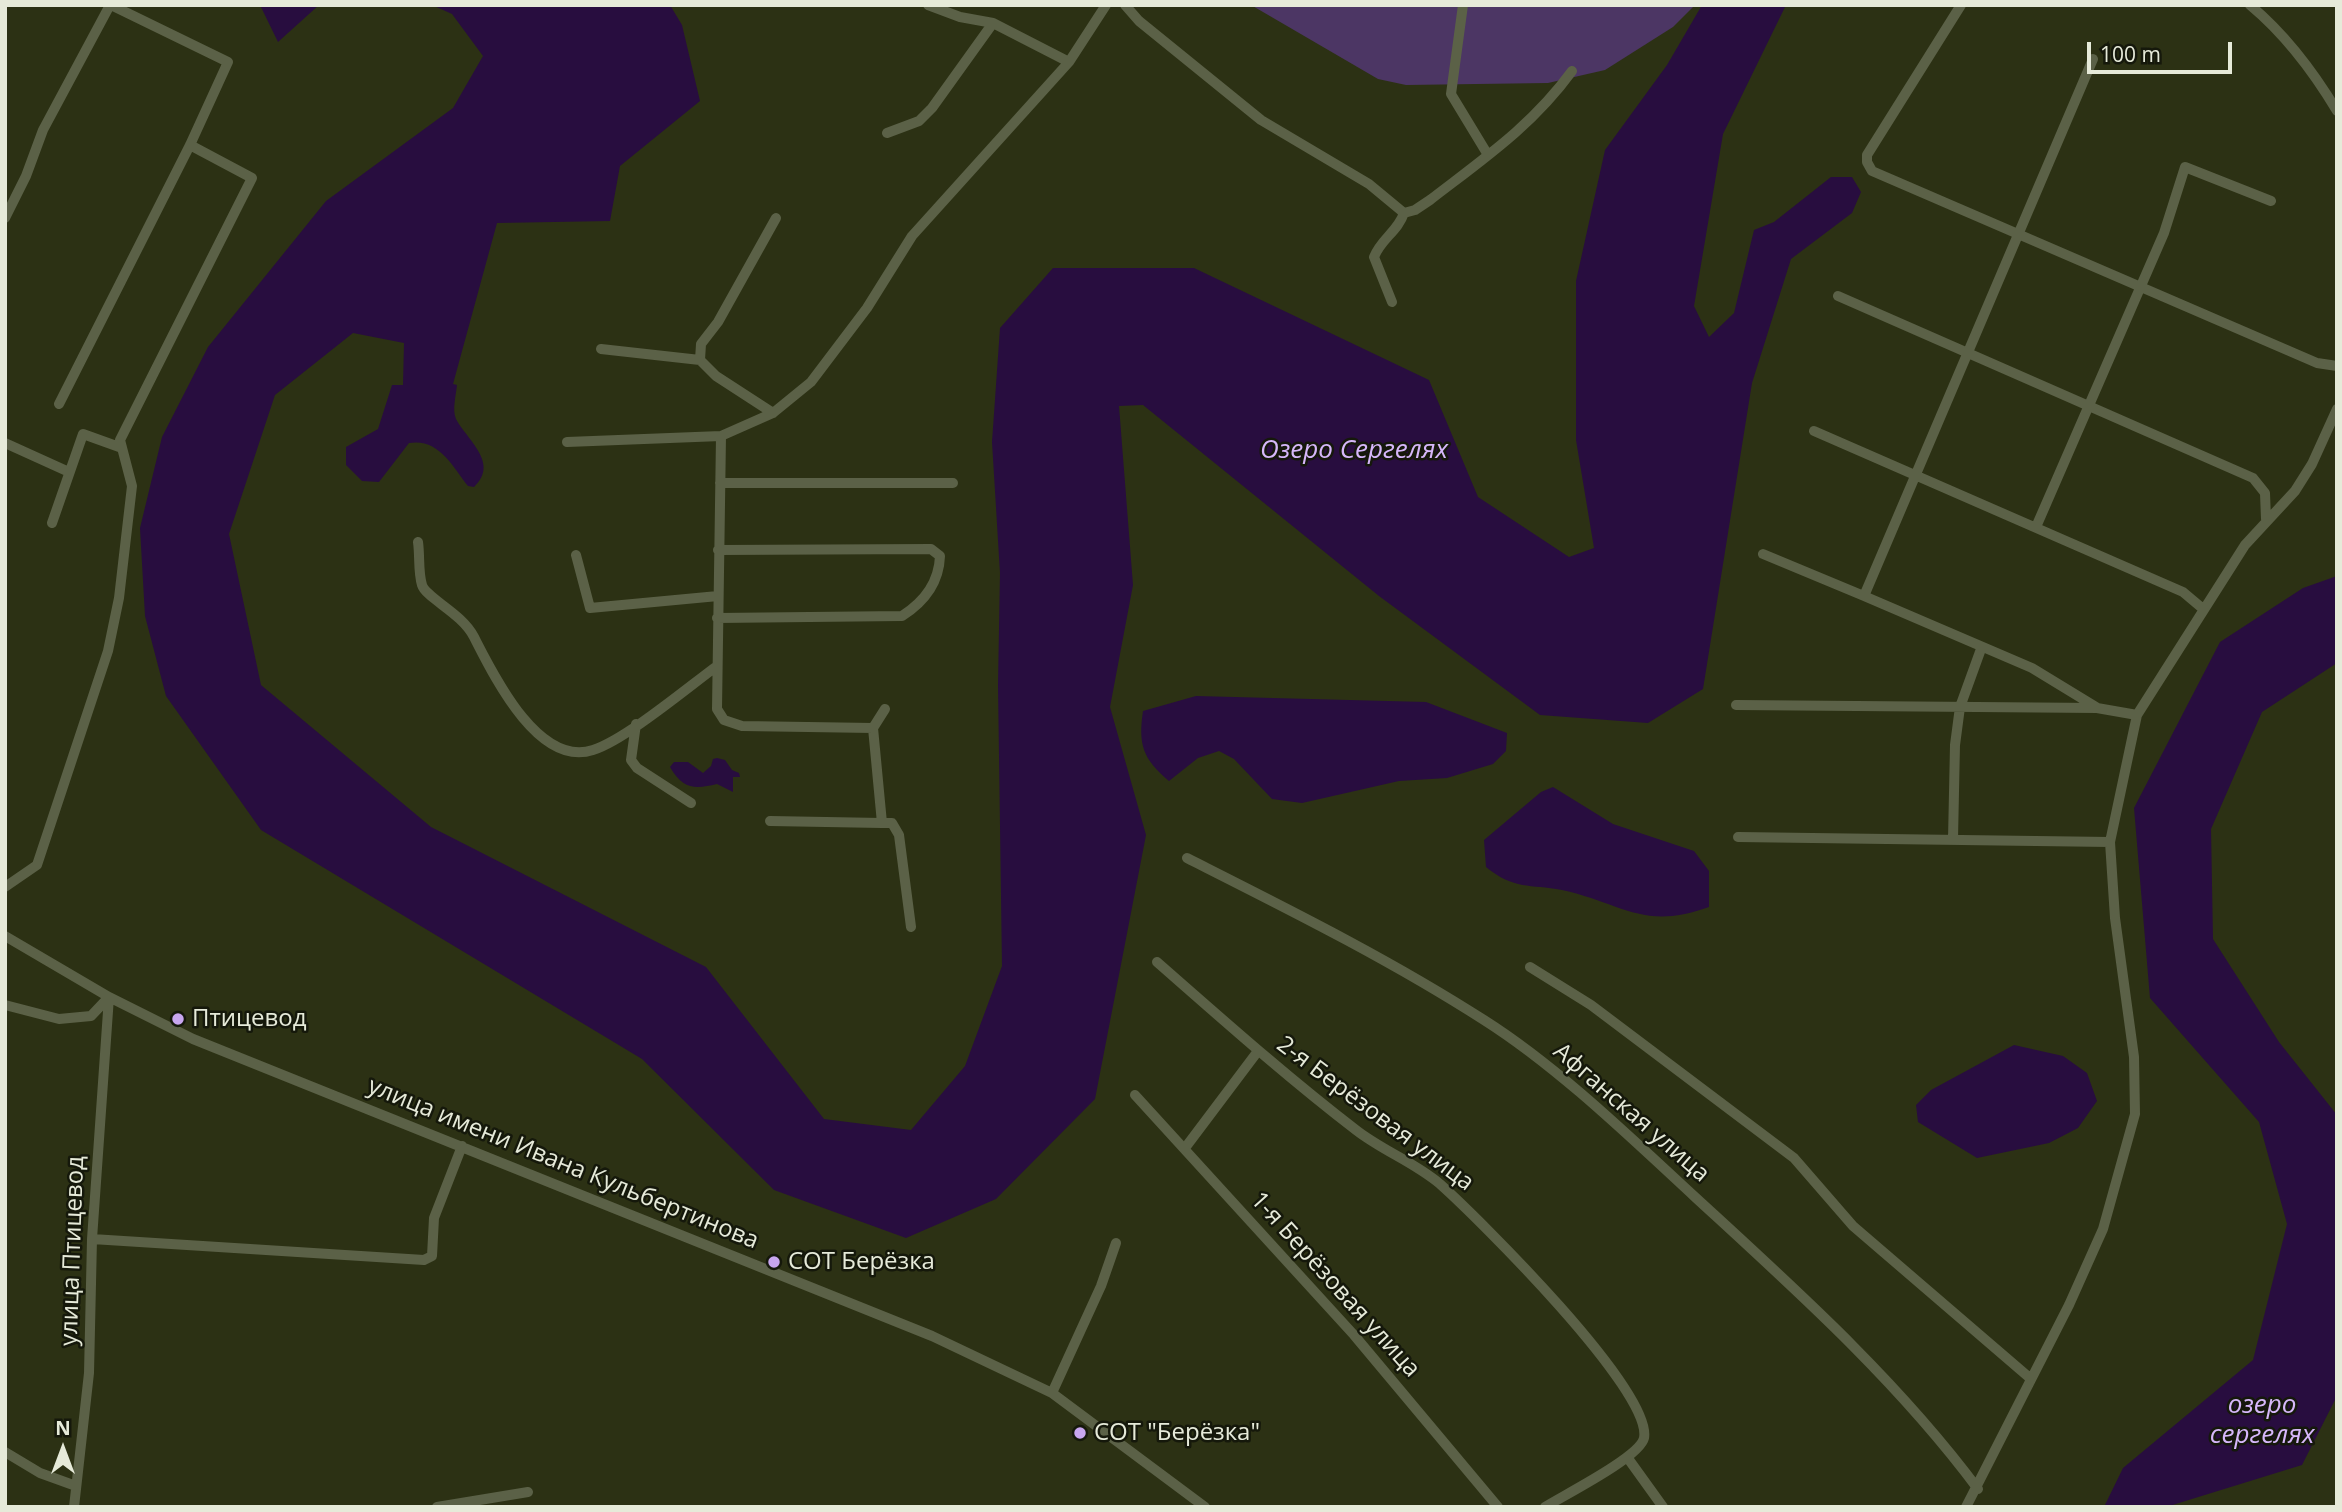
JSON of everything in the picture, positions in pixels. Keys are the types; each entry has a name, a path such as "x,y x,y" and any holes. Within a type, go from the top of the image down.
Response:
{"street":[{"path":"5,218 26,176 43,130 111,5 228,62 190,145 59,404"},
{"path":"928,5 960,17 993,23 1069,62"},
{"path":"567,442 721,436 773,413 811,382 867,308 912,236 1069,62 1106,5"},
{"path":"1125,5 1139,21 1261,120 1369,184 1404,213"},
{"path":"1463,5 1451,94 1488,155"},
{"path":"1961,5 1867,155 1872,171 2318,363 2337,366"},
{"path":"2250,5 2273,24 2309,67 2337,111"},
{"path":"887,133 919,121 932,108 993,23"},
{"path":"1864,596 2093,59"},
{"path":"1392,302 1374,257 1377,249 1400,226 1404,213 1430,200 1547,106 1572,71"},
{"path":"5,887 37,865 108,651 119,598 132,486 120,440 253,178 190,145"},
{"path":"2036,527 2164,233 2185,167 2271,201"},
{"path":"700,360 701,344 718,322 776,218"},
{"path":"1838,296 2253,478 2265,493 2266,519"},
{"path":"601,349 700,360 716,376 773,413"},
{"path":"1966,1507 1978,1489 2104,1230 2134,1114 2134,1057 2117,929 2110,842 2137,715 2202,608 2266,519 2295,491 2337,409"},
{"path":"1814,431 2183,592 2202,608"},
{"path":"52,523 83,434 122,448"},
{"path":"721,436 717,709 724,720 743,726 873,728"},
{"path":"5,443 69,472"},
{"path":"720,483 953,483"},
{"path":"418,542 422,586 430,597 467,623 499,687 516,713 558,746 575,752 592,751 636,724 717,666"},
{"path":"717,618 902,617 933,587 939,575 940,556 931,549 718,550"},
{"path":"1763,554 1981,649 2032,668 2097,708"},
{"path":"576,555 590,608 718,596"},
{"path":"1953,839 1955,745 1960,707 1981,649"},
{"path":"1736,705 2097,708 2137,715"},
{"path":"882,823 873,728 886,709"},
{"path":"636,724 631,760 637,768 691,803"},
{"path":"770,821 892,823 899,835 911,927"},
{"path":"1738,837 2110,842"},
{"name":"Афганская улица","path":"1187,858 1410,974 1486,1021 1534,1056 1758,1255 1943,1441 1978,1489"},
{"name":"улица имени Ивана Кульбертинова","path":"5,936 109,997 193,1039 932,1336 1052,1393 1205,1507"},
{"name":"2-я Берёзовая улица","path":"1157,962 1258,1051 1357,1131 1414,1163 1439,1184 1552,1296 1634,1406 1644,1430 1640,1447 1627,1457"},
{"path":"1530,967 1591,1005 1794,1158 1853,1226 2031,1379"},
{"path":"5,1005 59,1019 91,1016 109,997"},
{"name":"улица Птицевод","path":"74,1507 89,1373 93,1239 109,997"},
{"path":"1185,1148 1258,1051"},
{"name":"1-я Берёзовая улица","path":"1135,1095 1354,1335 1498,1507"},
{"path":"93,1239 429,1259 434,1250 434,1218 461,1146"},
{"path":"1052,1393 1101,1286 1116,1243"},
{"path":"5,1452 40,1473 76,1486"},
{"path":"1545,1507 1627,1457 1663,1507"},
{"path":"437,1507 528,1492"}],"shaded area":[{"path":"1251,5 1695,5 1673,27 1605,70 1548,83 1406,85 1378,79"}],"water":[{"path":"260,5 319,5 278,42"},
{"name":"Озеро Сергелях","path":"432,5 670,5 682,25 700,101 620,166 610,221 497,223 453,384 457,385 454,407 456,419 483,460 481,478 474,487 468,486 436,449 419,443 409,443 379,482 362,481 346,465 346,447 378,429 392,385 403,385 404,343 353,333 275,395 229,534 261,685 431,827 706,967 824,1119 911,1130 965,1066 1002,966 998,685 1000,573 992,442 1000,328 1053,268 1194,268 1429,380 1478,497 1569,557 1594,548 1576,440 1576,281 1605,150 1667,65 1702,5 1786,5 1723,134 1694,306 1709,337 1734,313 1754,230 1774,222 1831,177 1852,177 1861,192 1852,213 1791,259 1752,383 1703,689 1648,723 1540,715 1379,596 1143,405 1119,406 1133,585 1110,707 1146,835 1095,1099 996,1199 906,1238 774,1190 642,1059 261,830 166,696 145,616 140,528 162,437 208,347 326,201 453,108 483,56 452,14"},
{"name":"озеро сергелях","path":"2337,576 2337,663 2262,712 2211,829 2213,939 2279,1042 2337,1115 2337,1396 2302,1465 2166,1507 2104,1507 2123,1468 2253,1360 2287,1224 2259,1122 2150,998 2134,808 2220,642 2303,588"},
{"path":"1196,696 1426,702 1507,733 1506,751 1493,764 1447,778 1399,781 1302,803 1272,799 1234,759 1219,751 1198,758 1169,781 1153,766 1144,750 1141,733 1143,711"},
{"path":"713,759 725,760 732,770 739,773 740,777 733,777 733,792 717,784 690,786 680,780 670,767 674,762 688,762 703,773 711,766"},
{"path":"1553,787 1613,824 1694,851 1709,871 1709,907 1686,914 1649,916 1583,895 1514,883 1486,867 1484,840 1541,792"},
{"path":"2014,1045 2063,1056 2087,1073 2097,1101 2078,1128 2049,1143 1977,1158 1918,1122 1916,1105 1931,1090"}],"place":[{"name":"Птицевод","path":"178,1019"},
{"name":"СОТ Берёзка","path":"774,1262"},
{"name":"СОТ \"Берёзка\"","path":"1080,1433"}]}
